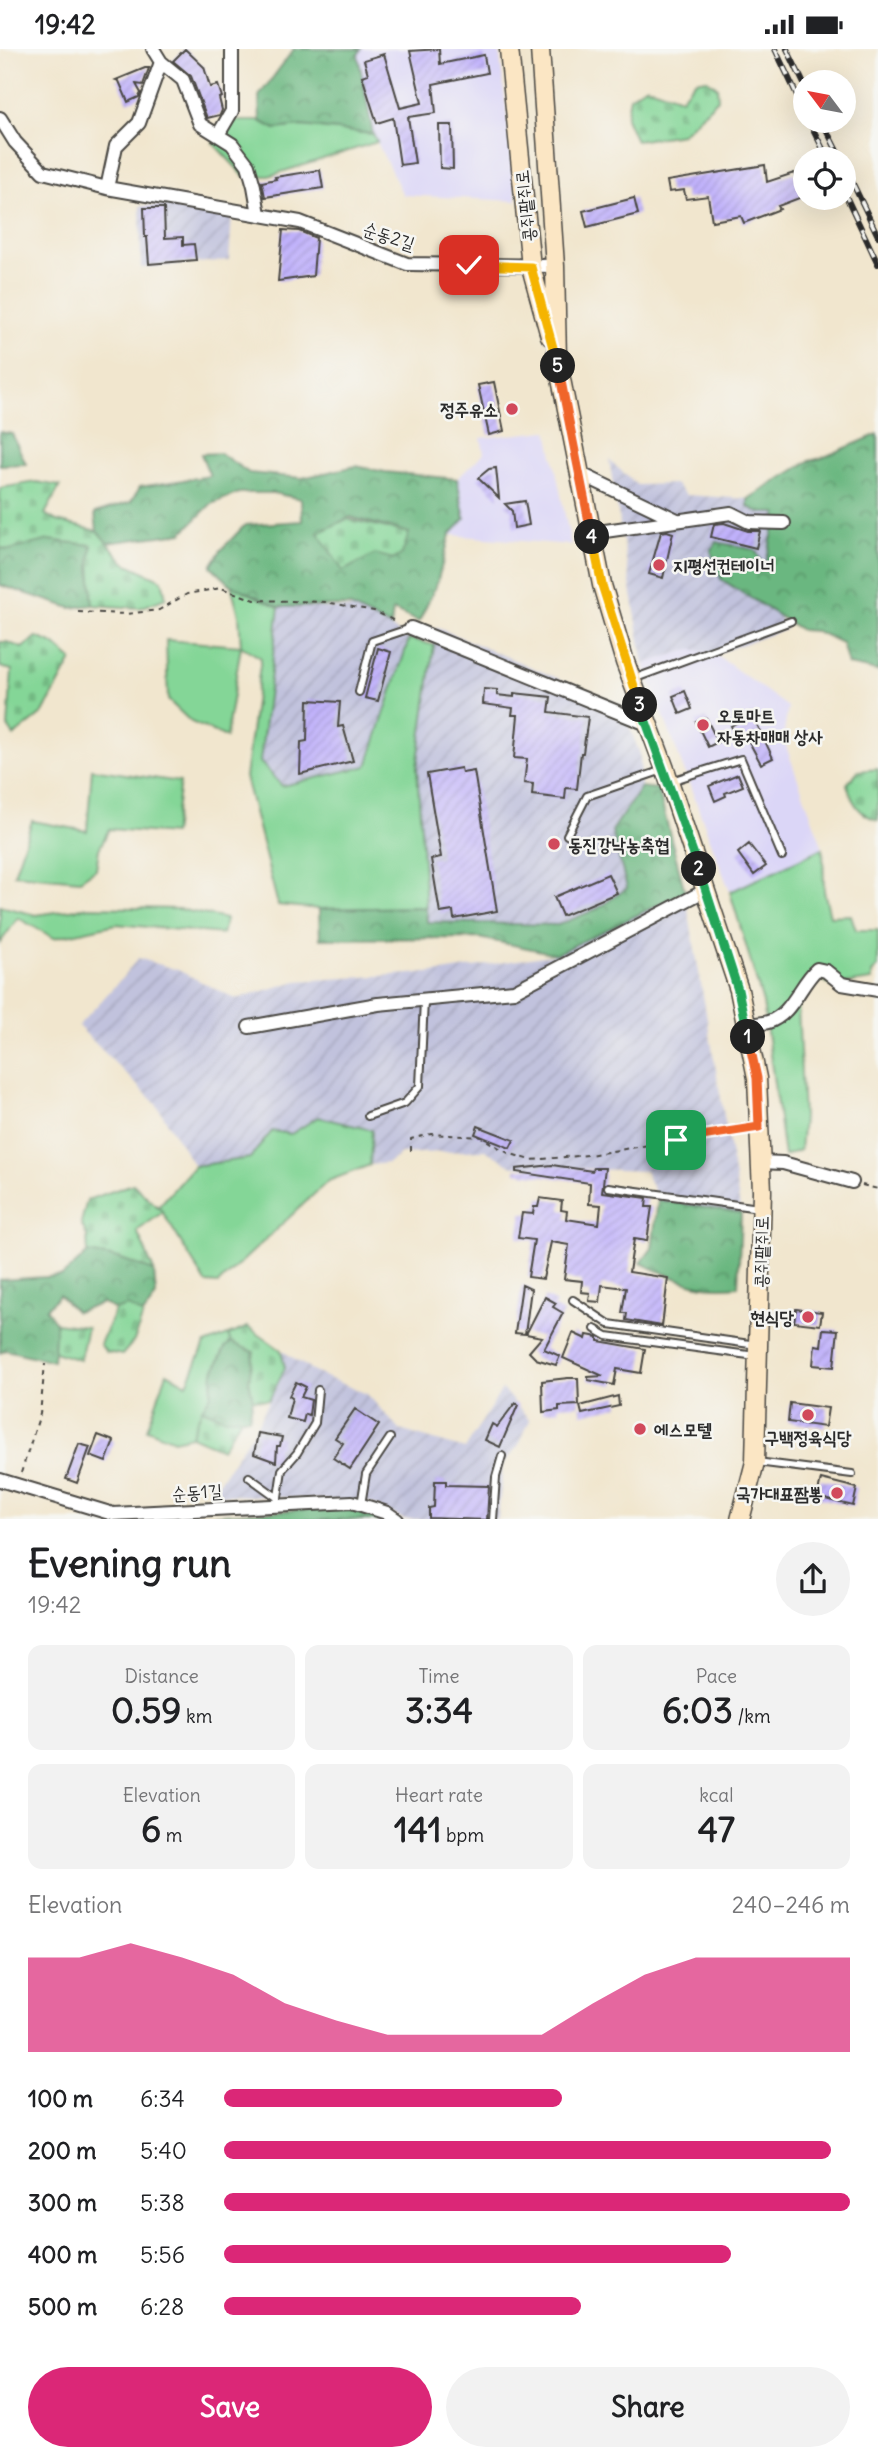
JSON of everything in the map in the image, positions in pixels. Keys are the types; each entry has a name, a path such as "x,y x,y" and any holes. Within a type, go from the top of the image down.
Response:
{"main road":[{"name":"콩쥐팥쥐로","path":"509,49 531,267 557,359 602,585 738,990 757,1078 761,1208 755,1462 740,1519"},
{"name":"콩쥐팥쥐로","path":"540,49 555,267 557,359"}],"street":[{"path":"153,49 161,62 183,80 200,124 232,144 247,165 259,214"},
{"path":"218,135 232,111 232,49"},
{"path":"107,188 116,146 139,123 161,62"},
{"name":"순동2길","path":"0,118 15,142 43,172 107,188 300,222 407,264 555,267"},
{"path":"579,473 677,520"},
{"path":"591,533 731,513 749,522 784,523"},
{"path":"411,628 647,724"},
{"path":"249,1027 378,1004 514,991 706,890"},
{"path":"746,1025 771,1021 789,1008 807,977 817,969 826,971 842,983 878,990"},
{"path":"760,1162 783,1163 852,1182"},
{"name":"순동1길","path":"0,1480 113,1514 278,1501 352,1502 387,1513 396,1519"}],"lane":[{"path":"632,680 790,621"},
{"path":"359,692 372,641 411,628"},
{"path":"567,835 587,796 741,759 782,856"},
{"path":"368,1116 405,1103 420,1086 425,1000"},
{"path":"608,1187 761,1208"},
{"path":"573,1300 609,1324 758,1351"},
{"path":"595,1329 607,1336 758,1351"},
{"path":"278,1501 282,1470 297,1453 315,1423 318,1390"},
{"path":"361,1505 366,1474 390,1438"},
{"path":"493,1519 496,1477 502,1456"},
{"path":"755,1462 852,1474"},
{"path":"249,1477 278,1501"}],"path":[{"path":"78,612 126,614 159,610 187,594 221,588 255,600 326,602 374,611 411,628"},
{"path":"411,1151 411,1139 431,1134 481,1137 508,1153 531,1160 589,1155 759,1127"},
{"path":"852,1182 878,1189"},
{"path":"18,1484 40,1414 45,1364"}],"shaded area":[{"path":"361,49 499,49 517,201 403,195 373,134 358,55"},
{"path":"171,205 232,215 229,260 141,268 140,206"},
{"path":"548,431 571,545 450,535 465,519 457,479 484,453 481,438"},
{"path":"609,460 637,485 675,484 686,495 748,499 748,507 777,513 764,569 721,579 776,612 786,629 715,654 690,649 644,664"},
{"path":"279,607 362,609 409,639 367,766 282,786 260,762"},
{"path":"436,627 621,705 640,754 641,787 612,831 627,888 597,909 558,925 427,922 417,768"},
{"path":"690,649 715,654 788,707 783,738 823,848 730,892 644,664"},
{"path":"685,892 741,1213 658,1200 645,1171 513,1166 485,1150 401,1154 388,1163 370,1165 372,1130 318,1117 291,1134 272,1131 250,1158 194,1166 156,1104 78,1026 138,958 178,970 236,999 297,981 442,972 556,954"},
{"path":"281,1350 316,1373 367,1394 400,1430 465,1449 502,1389 530,1420 518,1446 503,1464 498,1519 403,1519 368,1502 211,1494 257,1425 284,1368"}],"green space":[{"path":"294,49 361,49 358,55 373,134 302,126 275,129 260,121 259,96"},
{"path":"706,79 717,87 718,99 682,134 636,141 626,118 630,97 646,86 681,98 695,81"},
{"path":"234,121 260,121 275,129 302,126 373,134 377,142 269,176 244,176 213,143"},
{"path":"0,432 12,434 26,464 0,465"},
{"path":"878,434 878,671 848,665 842,643 816,631 801,630 721,579 711,551 717,542 755,550 765,568 777,513 760,513 748,507 748,499 809,461"},
{"path":"220,453 249,473 302,478 356,466 385,472 457,479 465,519 450,535 437,583 419,622 393,610 391,627 349,606 279,607 231,585 211,566 221,550 245,525 302,521 301,499 273,493 239,493 211,504 182,533 107,543 97,531 95,513 131,502 140,487 210,476 201,454","holes":["350,517 409,533 394,559 319,533"]},
{"path":"36,482 60,486 45,514 57,521 97,531 125,563 162,580 166,598 140,608 93,605 90,562 92,545 49,540 9,550 0,548 0,488"},
{"path":"347,519 409,533 402,554 394,559 375,554 343,571 318,533"},
{"path":"49,540 92,545 90,562 93,605 71,608 0,585 0,548 9,550"},
{"path":"231,585 279,607 260,762 282,786 367,766 409,639 434,645 417,768 426,907 319,909 278,905 245,777 261,658 241,646 239,615"},
{"path":"37,637 54,644 72,660 43,713 14,736 8,727 12,670 0,667 0,642 22,648"},
{"path":"166,640 241,646 226,737 191,722 168,700"},
{"path":"92,769 180,782 173,834 109,829 99,849 96,869 80,880 14,874 32,821 87,831"},
{"path":"878,769 878,820 857,807 847,784 858,771"},
{"path":"641,787 658,789 685,892 556,954 479,938 320,939 319,909 426,907 427,922 558,925 597,909 627,888 612,831"},
{"path":"823,848 824,891 830,916 851,915 856,930 878,930 878,967 872,973 872,980 832,986 816,976 798,1005 803,1118 800,1150 784,1156 763,1003 730,892"},
{"path":"0,906 36,915 90,907 179,909 226,919 222,934 116,924 54,938 18,918 0,943"},
{"path":"318,1117 372,1130 370,1165 328,1181 218,1284 206,1283 158,1207 194,1166 250,1158 272,1131 291,1134"},
{"path":"133,1184 163,1212 137,1231 154,1271 119,1258 88,1253 87,1236 81,1223 87,1200"},
{"path":"658,1200 741,1213 738,1286 699,1285 677,1279 641,1263 652,1248"},
{"path":"88,1253 119,1258 154,1271 156,1296 143,1315 128,1307 115,1310 103,1303 76,1312 59,1295 46,1309 56,1323 53,1361 6,1350 0,1353 0,1280 62,1276"},
{"path":"128,1306 143,1315 134,1341 122,1355 106,1352 100,1344 115,1310"},
{"path":"56,1323 87,1327 80,1360 54,1352"},
{"path":"248,1327 281,1350 285,1368 269,1400 253,1399 249,1380 254,1352 231,1342 228,1335"},
{"path":"228,1335 231,1342 225,1348 213,1373 211,1395 191,1436 174,1440 147,1429 167,1373 187,1384 205,1344"},
{"path":"231,1342 254,1352 249,1380 253,1399 249,1418 225,1418 202,1409 211,1395 213,1374 225,1348"},
{"path":"202,1409 225,1418 241,1418 222,1449 191,1436"},
{"path":"353,1507 388,1519 184,1519 185,1516"}],"building":[{"path":"185,49 204,67 210,87 218,85 222,97 219,98 222,110 220,115 207,118 191,76 173,61"},
{"path":"439,49 440,64 484,55 487,73 433,84 436,113 408,117 415,163 400,165 393,118 377,123 362,76 368,74 364,60 384,54 400,108 422,103 410,51"},
{"path":"149,68 143,85 136,84 141,93 139,97 128,102 119,81 116,80"},
{"path":"439,125 452,125 453,169 440,168"},
{"path":"765,165 767,182 793,173 793,200 778,206 780,209 744,223 741,216 712,221 708,196 686,199 684,190 669,192 667,181"},
{"path":"320,170 323,188 265,197 262,182 276,179 275,177"},
{"path":"634,198 638,214 587,227 583,211"},
{"path":"144,208 164,208 165,238 183,237 183,245 194,244 196,260 149,264"},
{"path":"283,230 299,231 316,238 313,276 278,281"},
{"path":"494,382 504,431 489,435 478,385"},
{"path":"496,468 499,498 478,478 489,469"},
{"path":"525,501 529,525 514,528 512,511 505,504"},
{"path":"724,523 748,531 760,531 756,548 711,537 714,524"},
{"path":"661,532 673,533 663,578 649,574"},
{"path":"378,648 391,652 378,701 365,698"},
{"path":"484,689 497,690 497,695 514,697 514,693 551,697 549,712 588,717 577,789 566,788 565,799 532,795 533,784 524,783 527,759 514,758 518,715 512,715 513,708 483,704"},
{"path":"685,691 692,709 680,714 673,696"},
{"path":"308,700 340,702 338,727 343,726 353,761 300,774 301,742 307,741"},
{"path":"752,714 773,758 761,764 747,738 740,742 731,726"},
{"path":"706,718 718,742 708,747 696,722"},
{"path":"461,768 462,773 474,771 497,911 454,919 453,911 440,913 431,859 441,857 427,774"},
{"path":"738,774 743,786 725,793 726,796 715,801 709,786"},
{"path":"749,844 766,866 754,875 738,853"},
{"path":"608,874 617,893 562,916 554,897"},
{"path":"478,1126 514,1140 510,1148 475,1134"},
{"path":"552,1165 592,1171 594,1168 605,1168 602,1192 647,1198 646,1207 652,1207 647,1241 634,1239 629,1272 668,1278 662,1326 626,1320 627,1313 622,1313 626,1288 602,1285 600,1302 589,1301 590,1293 581,1292 582,1281 564,1279 569,1245 551,1242 543,1279 528,1277 534,1240 518,1238 522,1213 533,1214 540,1198 562,1201 561,1210 567,1211 566,1219 599,1224 601,1205 589,1204 590,1183 516,1172 516,1169"},
{"path":"522,1285 531,1289 525,1334 515,1333"},
{"path":"545,1297 556,1303 553,1307 563,1313 544,1349 560,1356 556,1365 536,1359 529,1352 542,1337 526,1334"},
{"path":"796,1309 822,1312 820,1325 794,1322"},
{"path":"823,1329 838,1330 834,1367 813,1365 815,1345 821,1346"},
{"path":"573,1333 586,1339 587,1335 598,1337 598,1341 645,1349 641,1373 617,1369 614,1385 588,1380 588,1377 603,1376 563,1358"},
{"path":"578,1378 579,1405 559,1406 559,1410 543,1412 542,1381"},
{"path":"296,1382 306,1387 301,1397 311,1400 309,1415 305,1414 303,1422 287,1418 292,1398 289,1396"},
{"path":"618,1396 619,1406 582,1414 580,1406"},
{"path":"515,1403 518,1405 500,1447 485,1440 492,1424 497,1427"},
{"path":"790,1403 828,1408 825,1427 788,1422"},
{"path":"355,1409 379,1425 350,1469 333,1458 343,1443 335,1438"},
{"path":"258,1433 282,1437 280,1446 277,1446 276,1462 254,1454"},
{"path":"98,1435 114,1441 106,1462 90,1456"},
{"path":"79,1444 90,1447 77,1483 66,1479"},
{"path":"821,1479 857,1488 853,1506 817,1497"},
{"path":"435,1481 446,1481 446,1485 489,1486 487,1519 429,1518 429,1508 434,1507"}],"railway":[{"path":"775,49 793,87"},
{"path":"787,49 797,70"},
{"path":"815,133 822,147"},
{"path":"828,133 835,147"},
{"path":"856,190 878,236"},
{"path":"852,210 878,264"}],"place":[{"name":"정주유소","path":"512,409"},
{"name":"지평선컨테이너","path":"659,565"},
{"name":"오토마트 자동차매매 상사","path":"703,725"},
{"name":"동진강낙농축협","path":"554,844"},
{"name":"현식당","path":"808,1317"},
{"name":"구백정육식당","path":"808,1415"},
{"name":"에스모텔","path":"640,1429"},
{"name":"국가대표짬뽕","path":"837,1493"}],"route":[{"path":"469,265 531,267 557,359 602,585 625,662 665,769 738,990 757,1078 759,1127 676,1140"}]}
